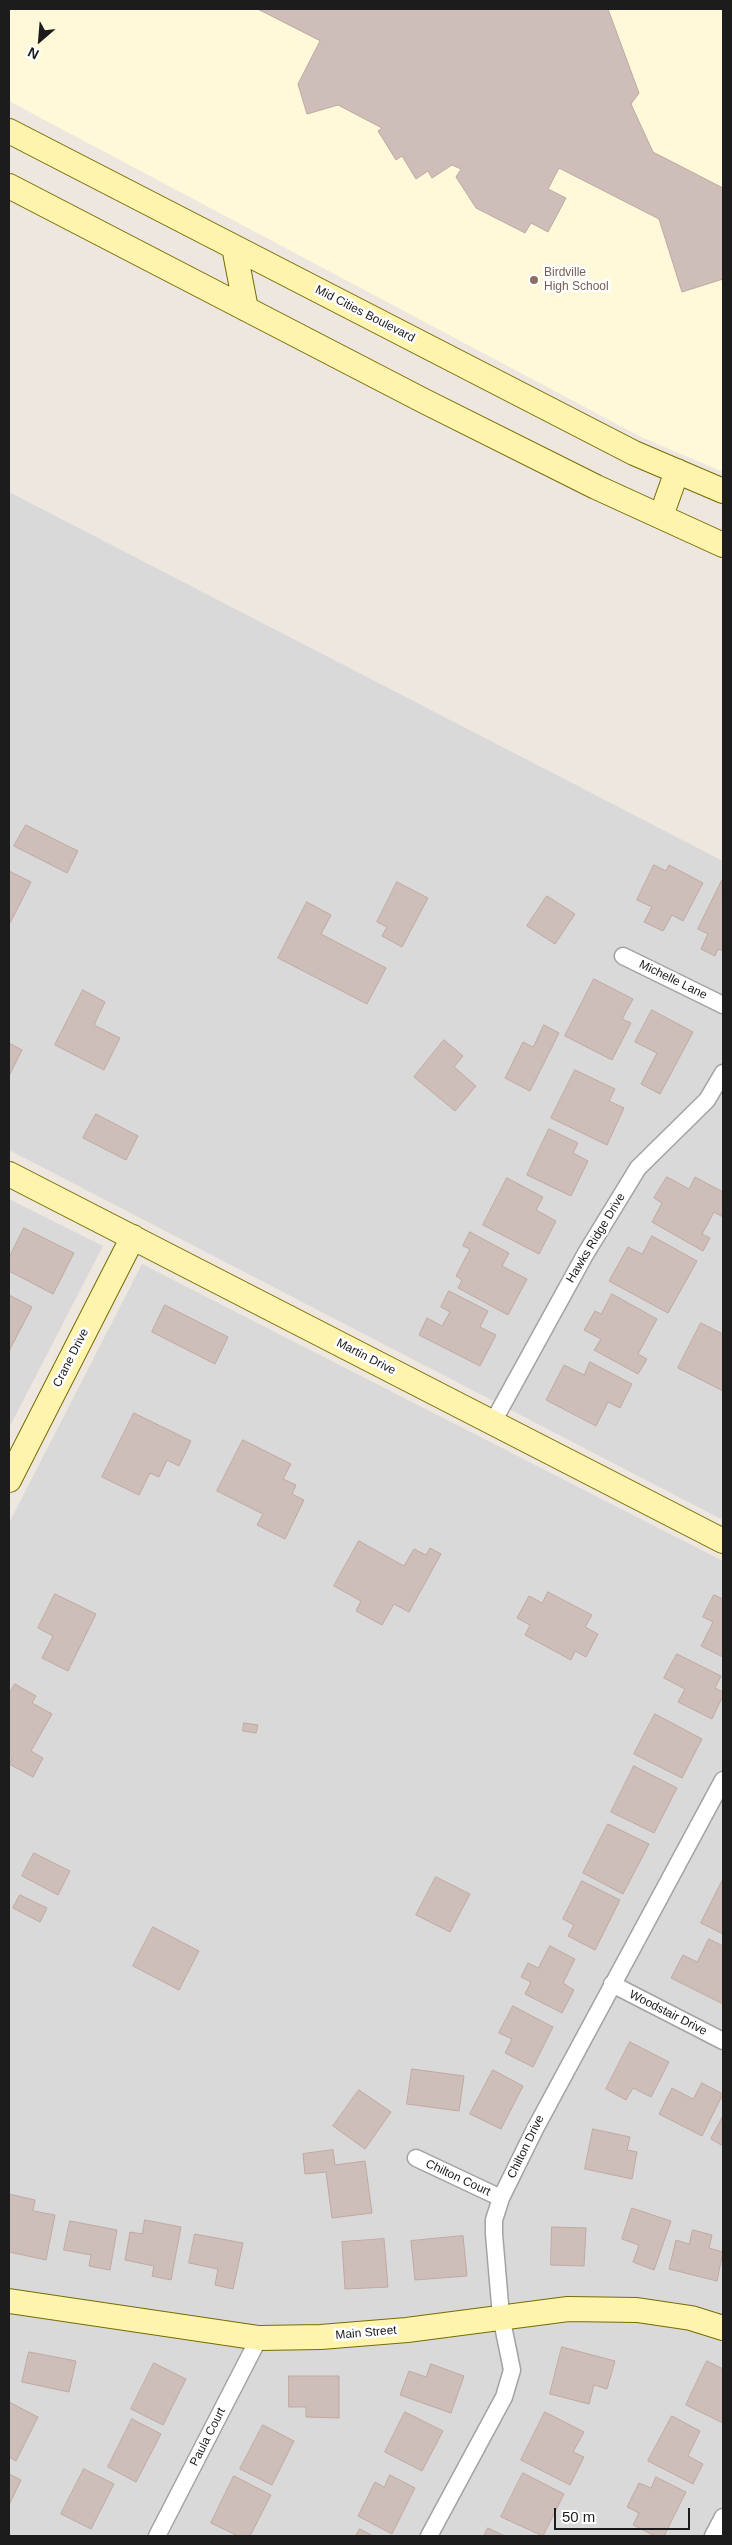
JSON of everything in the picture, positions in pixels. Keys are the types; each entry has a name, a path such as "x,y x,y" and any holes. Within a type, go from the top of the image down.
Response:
{"street":[{"name":"Mid Cities Boulevard","path":"9,131 634,453 723,491"},
{"path":"9,186 424,401 596,487 723,544"},
{"path":"234,247 246,309"},
{"path":"660,516 677,471"},
{"name":"Michelle Lane","path":"623,956 723,1004"},
{"name":"Hawks Ridge Drive","path":"493,1422 586,1253 638,1168 707,1100 723,1072"},
{"name":"Martin Drive","path":"9,1174 723,1541"},
{"name":"Crane Drive","path":"9,1480 133,1237"},
{"name":"Chilton Drive","path":"429,2536 504,2397 512,2370 501,2316 494,2220 502,2198 535,2129 723,1780"},
{"name":"Woodstair Drive","path":"612,1984 723,2041"},
{"name":"Chilton Court","path":"416,2158 502,2198"},
{"name":"Main Street","path":"9,2301 259,2338 321,2337 397,2331 501,2316 568,2310 637,2310 691,2318 723,2328"},
{"name":"Paula Court","path":"157,2536 259,2338"},
{"path":"713,2536 723,2517"}],"shaded area":[{"name":"Birdville High School","path":"9,9 723,9 723,472 641,437 9,101"},
{"path":"9,492 723,861 723,1520 9,1150"},
{"path":"9,1199 103,1246 9,1428"},
{"path":"142,1264 723,1561 723,2536 9,2536 9,1523"}],"building":[{"path":"258,9 608,9 639,93 631,104 653,152 723,188 723,279 682,292 659,219 559,168 548,189 566,198 548,232 531,223 525,233 476,208 456,177 461,169 452,165 432,178 428,171 416,179 402,156 396,160 378,131 382,128 338,105 307,114 298,84 320,41"},
{"path":"26,825 78,851 67,873 14,846"},
{"path":"654,865 666,871 669,865 703,883 683,921 672,915 663,931 644,922 652,907 637,900"},
{"path":"9,871 31,882 10,923 9,922"},
{"path":"722,880 723,951 718,949 715,956 701,949 708,934 698,929"},
{"path":"397,882 428,898 402,947 382,936 387,927 377,922"},
{"path":"547,896 575,914 555,944 527,926"},
{"path":"307,902 331,915 321,934 386,968 367,1004 278,958"},
{"path":"594,979 633,999 622,1019 631,1023 612,1060 565,1036"},
{"path":"83,990 105,1002 94,1025 120,1038 104,1070 55,1045"},
{"path":"652,1010 693,1032 660,1094 641,1084 657,1053 635,1042"},
{"path":"544,1025 559,1033 530,1091 505,1078 523,1042 533,1047"},
{"path":"444,1040 463,1056 454,1067 476,1086 455,1111 414,1077"},
{"path":"9,1043 22,1050 9,1076"},
{"path":"575,1070 615,1089 609,1101 624,1108 607,1145 551,1118"},
{"path":"96,1114 138,1136 126,1160 83,1138"},
{"path":"549,1129 578,1143 573,1153 588,1161 571,1196 527,1175"},
{"path":"667,1177 689,1189 695,1177 723,1192 723,1217 714,1212 702,1234 710,1238 703,1251 652,1222 662,1203 654,1198"},
{"path":"507,1178 543,1197 536,1210 556,1221 539,1254 483,1225"},
{"path":"24,1228 74,1253 53,1294 9,1271 9,1258"},
{"path":"470,1232 509,1253 502,1266 527,1279 508,1315 458,1288 462,1280 456,1276 470,1249 463,1246"},
{"path":"652,1236 697,1261 668,1313 609,1281 628,1247 642,1254"},
{"path":"449,1291 488,1311 480,1327 496,1335 480,1366 419,1335 427,1318 442,1326 450,1312 441,1307"},
{"path":"612,1294 657,1319 638,1354 647,1359 638,1374 594,1350 601,1339 584,1330 595,1311 601,1314"},
{"path":"9,1295 32,1307 9,1351"},
{"path":"165,1305 228,1337 215,1364 152,1332"},
{"path":"701,1323 723,1334 723,1391 678,1368"},
{"path":"590,1362 632,1384 620,1408 608,1402 596,1426 546,1400 564,1365 584,1375"},
{"path":"134,1413 191,1441 179,1466 167,1460 159,1477 150,1473 139,1495 102,1477"},
{"path":"243,1440 291,1464 283,1479 296,1485 292,1494 304,1500 285,1539 257,1525 263,1514 217,1491"},
{"path":"359,1541 404,1566 414,1549 426,1555 430,1548 441,1554 409,1612 394,1604 382,1625 356,1611 361,1601 334,1586"},
{"path":"548,1592 592,1615 585,1627 598,1634 586,1657 575,1651 571,1660 525,1635 530,1625 517,1618 529,1596 542,1603"},
{"path":"55,1594 96,1614 68,1671 42,1658 53,1636 38,1628"},
{"path":"714,1595 723,1599 723,1657 701,1646 713,1622 703,1617"},
{"path":"677,1654 721,1676 715,1688 723,1692 723,1696 712,1719 678,1702 685,1689 664,1678"},
{"path":"15,1684 36,1696 32,1703 52,1714 31,1751 43,1758 33,1777 9,1764 12,1759 9,1757 9,1694"},
{"path":"655,1714 702,1739 682,1778 634,1754"},
{"path":"244,1723 258,1725 256,1733 243,1731"},
{"path":"634,1766 677,1788 654,1833 611,1812"},
{"path":"608,1824 649,1844 623,1894 583,1873"},
{"path":"34,1853 70,1871 58,1895 22,1876"},
{"path":"436,1877 470,1894 450,1932 416,1915"},
{"path":"723,1879 723,1934 701,1923"},
{"path":"582,1881 620,1900 595,1950 568,1936 574,1925 563,1919"},
{"path":"20,1895 47,1908 40,1922 13,1908"},
{"path":"153,1927 199,1951 179,1990 133,1966"},
{"path":"709,1939 723,1946 723,2004 671,1978 683,1955 697,1962"},
{"path":"550,1946 575,1959 563,1983 574,1990 562,2013 525,1994 531,1982 521,1977 528,1963 538,1968"},
{"path":"513,2006 553,2027 533,2067 505,2053 512,2039 499,2033"},
{"path":"630,2042 669,2062 651,2097 633,2088 626,2100 606,2089"},
{"path":"412,2069 464,2076 459,2111 407,2104"},
{"path":"493,2070 523,2086 501,2129 470,2114"},
{"path":"702,2083 723,2094 702,2136 659,2114 672,2088 693,2099"},
{"path":"359,2090 391,2112 365,2149 333,2126"},
{"path":"723,2116 723,2146 711,2139"},
{"path":"593,2129 630,2137 627,2150 637,2152 632,2179 585,2169"},
{"path":"333,2150 335,2165 365,2161 372,2213 332,2218 326,2172 305,2174 303,2154"},
{"path":"9,2194 35,2200 33,2211 55,2215 46,2260 9,2252"},
{"path":"632,2208 671,2221 654,2270 633,2262 639,2245 622,2239"},
{"path":"145,2220 181,2227 171,2280 152,2276 154,2266 125,2260 130,2232 142,2234"},
{"path":"70,2221 117,2230 110,2270 89,2266 91,2255 64,2250"},
{"path":"552,2227 586,2228 584,2266 551,2265"},
{"path":"693,2230 712,2235 709,2248 723,2252 717,2281 669,2269 676,2240 689,2244"},
{"path":"195,2234 243,2243 233,2289 215,2285 218,2269 189,2263"},
{"path":"463,2236 467,2276 415,2280 411,2241"},
{"path":"384,2239 388,2287 345,2289 342,2242"},
{"path":"562,2347 615,2361 607,2389 594,2385 589,2404 550,2394"},
{"path":"29,2352 76,2361 69,2392 22,2382"},
{"path":"707,2361 723,2369 723,2423 686,2405"},
{"path":"154,2363 186,2379 163,2425 131,2409"},
{"path":"431,2364 464,2376 451,2413 400,2395 409,2371 426,2377"},
{"path":"289,2376 339,2376 339,2418 306,2417 306,2407 289,2407"},
{"path":"9,2402 38,2417 16,2461 9,2457"},
{"path":"405,2412 443,2431 422,2471 385,2452"},
{"path":"545,2412 584,2432 573,2452 584,2457 570,2485 521,2460"},
{"path":"672,2416 700,2431 688,2456 703,2464 693,2484 648,2461"},
{"path":"132,2419 161,2434 136,2482 108,2467"},
{"path":"263,2425 294,2441 272,2485 240,2469"},
{"path":"84,2469 114,2484 91,2529 61,2514"},
{"path":"523,2473 564,2494 543,2536 501,2517"},
{"path":"9,2474 21,2480 9,2505"},
{"path":"390,2475 415,2488 392,2534 358,2516 375,2482 384,2487"},
{"path":"234,2476 271,2495 250,2536 238,2536 211,2523"},
{"path":"656,2477 686,2492 664,2536 655,2536 633,2525 639,2513 627,2507 639,2483 651,2488"},
{"path":"488,2528 505,2536 484,2536"},
{"path":"360,2529 373,2536 356,2536"}],"place":[{"name":"Birdville High School","path":"534,280"}]}
